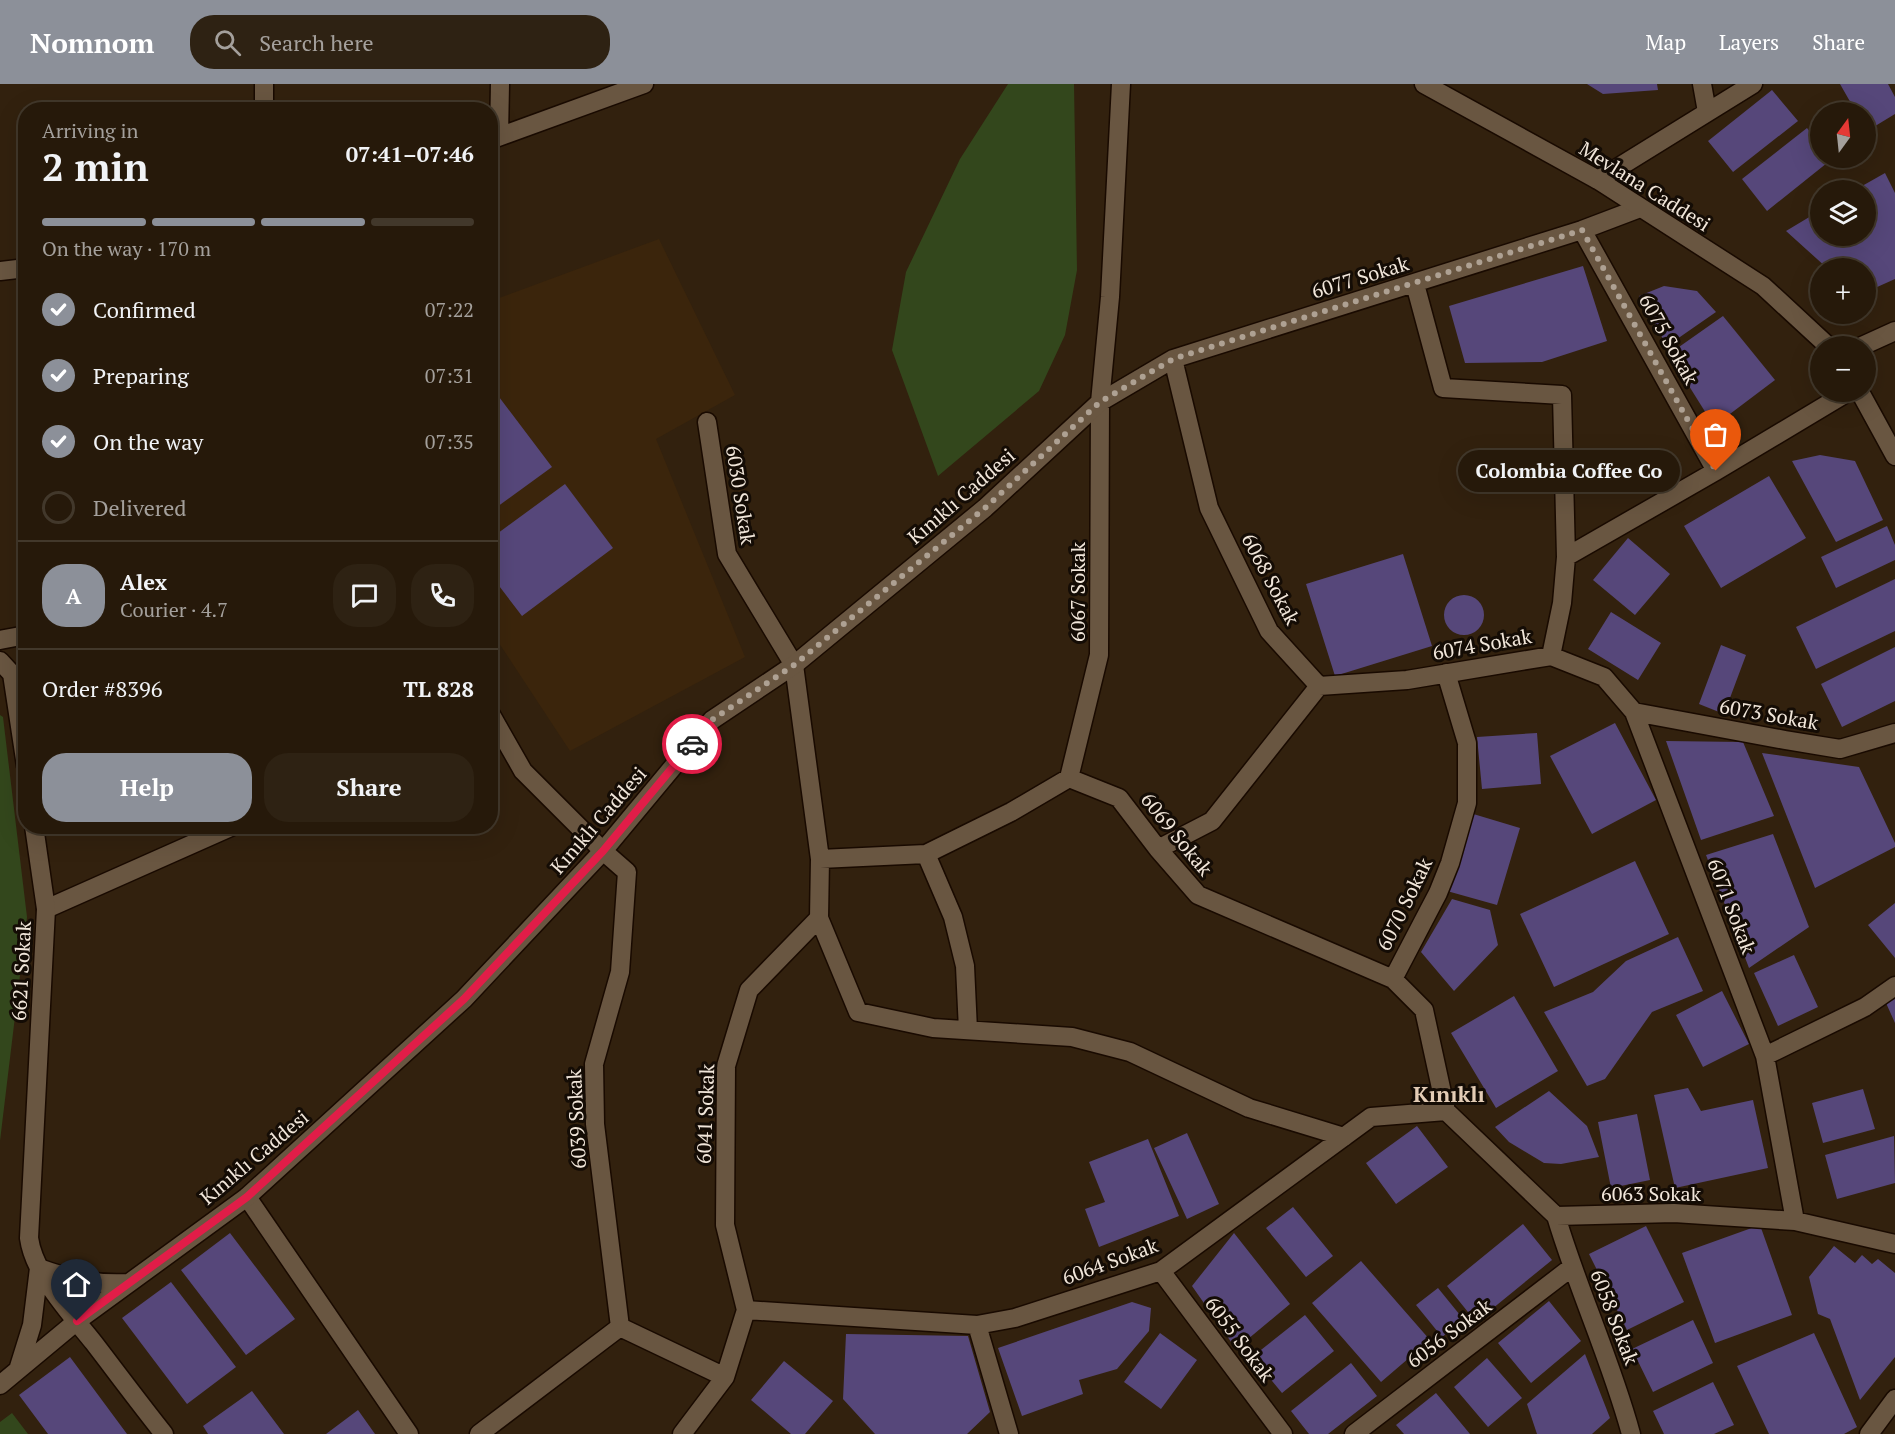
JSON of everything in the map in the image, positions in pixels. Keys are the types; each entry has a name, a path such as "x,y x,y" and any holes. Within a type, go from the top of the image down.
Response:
{"street":[{"path":"264,84 264,102"},
{"path":"498,106 500,84"},
{"path":"498,137 644,84"},
{"path":"1100,402 1110,297 1121,84"},
{"name":"Mevlana Caddesi","path":"1424,84 1598,180 1763,286 1817,336"},
{"path":"1702,84 1707,112"},
{"path":"1598,180 1753,84"},
{"name":"6077 Sokak","path":"1100,402 1173,359 1415,284 1582,230 1640,208"},
{"name":"6075 Sokak","path":"1582,230 1716,471"},
{"path":"0,271 18,268"},
{"name":"6074 Sokak","path":"1319,686 1407,680 1551,656 1562,603 1566,557 1562,395 1443,388 1415,284"},
{"path":"1876,340 1895,331"},
{"name":"6068 Sokak","path":"1173,359 1209,508 1269,631 1319,686"},
{"name":"Kınıklı Caddesi","path":"0,1385 77,1321 247,1197 464,999 603,851 712,720 794,665 985,508 1100,402"},
{"name":"6067 Sokak","path":"1069,778 1099,655 1100,402"},
{"path":"1566,557 1831,402"},
{"path":"1865,402 1895,456"},
{"name":"6030 Sokak","path":"707,422 727,554 794,665"},
{"path":"0,640 18,636"},
{"name":"6071 Sokak","path":"1551,656 1604,677 1634,712 1764,1056 1795,1221"},
{"path":"0,661 12,675 18,714"},
{"path":"794,665 820,859 819,918 858,1012 933,1028 1072,1036 1130,1052 1249,1108 1344,1137"},
{"name":"6070 Sokak","path":"1393,979 1438,893 1450,863 1467,802 1467,743 1446,673"},
{"path":"1158,849 1212,821 1319,686"},
{"name":"6073 Sokak","path":"1634,712 1840,748 1895,733"},
{"path":"498,727 524,771 603,851"},
{"path":"820,859 926,854 1011,812 1069,778"},
{"name":"6069 Sokak","path":"1069,778 1119,798 1158,849 1198,895 1393,979 1424,1010 1446,1111"},
{"name":"6621 Sokak","path":"35,834 46,909 30,1248 39,1268 77,1321 164,1434"},
{"path":"46,909 215,834"},
{"name":"6039 Sokak","path":"603,851 627,872 620,972 594,1064 595,1124 620,1327"},
{"path":"926,854 956,927 965,966 968,1030"},
{"name":"6041 Sokak","path":"746,1310 726,1225 726,1066 749,990 819,918"},
{"path":"1764,1056 1865,1007 1895,986"},
{"path":"1446,1111 1556,1216"},
{"name":"6064 Sokak","path":"746,1310 977,1325 1015,1318 1161,1271 1371,1117 1446,1111"},
{"path":"247,1197 409,1434"},
{"name":"6063 Sokak","path":"1556,1216 1674,1213 1795,1221 1895,1244"},
{"name":"6058 Sokak","path":"1556,1216 1572,1267 1619,1389 1631,1434"},
{"name":"6056 Sokak","path":"1354,1434 1572,1267"},
{"path":"16,1372 32,1325 39,1268 65,1278 90,1283 129,1283"},
{"name":"6055 Sokak","path":"1161,1271 1283,1434"},
{"path":"681,1434 725,1377 746,1310"},
{"path":"977,1325 1009,1434"},
{"path":"479,1434 620,1327 725,1377"},
{"path":"1869,1434 1895,1399"}],"shaded area":[{"path":"659,239 735,395 656,439 745,657 570,751 498,642 498,298"}],"green space":[{"path":"1008,84 1074,84 1077,270 1065,335 1039,391 938,476 892,350 906,272 960,159"},
{"path":"0,715 3,717 27,917 0,1141"},
{"path":"12,1413 28,1434 0,1434 0,1422"}],"building":[{"path":"1587,84 1657,84 1658,90 1603,94"},
{"path":"1840,84 1888,84 1895,97 1895,114 1876,126 1876,102 1850,102"},
{"path":"1772,90 1798,121 1733,172 1708,141"},
{"path":"1807,128 1810,132 1810,168 1821,168 1767,211 1742,179"},
{"path":"1885,173 1895,193 1895,279 1876,288 1876,258 1816,258 1786,231 1810,217 1810,246 1876,246 1876,180 1873,180"},
{"path":"1583,266 1607,341 1542,362 1465,363 1449,306"},
{"path":"1664,286 1697,291 1716,312 1667,346 1639,296"},
{"path":"1723,316 1775,380 1714,426 1669,354"},
{"path":"498,396 552,467 498,506"},
{"path":"1820,455 1855,461 1883,520 1836,542 1792,461"},
{"path":"1769,476 1806,538 1721,588 1684,526"},
{"path":"565,484 613,548 522,616 498,584 498,533"},
{"path":"1887,526 1895,545 1895,560 1836,588 1821,557"},
{"path":"1628,538 1670,574 1635,615 1593,580"},
{"path":"1403,554 1432,646 1335,676 1306,584"},
{"path":"1895,579 1895,631 1816,669 1796,627"},
{"path":"1464,595 1472,596 1478,601 1483,607 1483,623 1478,629 1472,634 1464,635 1456,634 1450,629 1445,623 1444,615 1445,607 1450,601 1456,596"},
{"path":"1611,612 1661,643 1638,680 1588,649"},
{"path":"1721,645 1746,655 1724,714 1699,704"},
{"path":"1895,647 1895,701 1842,727 1821,684"},
{"path":"1615,723 1656,800 1592,834 1550,756"},
{"path":"1537,733 1541,784 1482,789 1477,737"},
{"path":"1666,741 1743,742 1774,816 1701,840"},
{"path":"1762,753 1859,767 1895,847 1815,888"},
{"path":"1470,813 1520,828 1497,905 1447,891"},
{"path":"1773,834 1809,927 1749,968 1706,855"},
{"path":"1635,861 1669,934 1554,987 1520,914"},
{"path":"1452,899 1490,910 1498,945 1454,991 1421,952"},
{"path":"1895,903 1895,958 1868,925"},
{"path":"1678,937 1703,991 1652,1012 1605,1079 1587,1086 1544,1012 1593,992 1626,961"},
{"path":"1794,955 1818,1007 1778,1026 1754,973"},
{"path":"1722,991 1749,1044 1703,1067 1676,1015"},
{"path":"1514,996 1558,1071 1496,1108 1451,1033"},
{"path":"1895,999 1895,1023 1886,1003"},
{"path":"1688,1088 1701,1111 1753,1100 1768,1168 1675,1188 1654,1095"},
{"path":"1863,1089 1875,1129 1823,1143 1812,1103"},
{"path":"1549,1091 1587,1126 1599,1157 1561,1164 1544,1163 1509,1142 1495,1127"},
{"path":"1637,1114 1650,1180 1611,1188 1598,1122"},
{"path":"1417,1126 1448,1167 1396,1204 1366,1163"},
{"path":"1187,1133 1219,1204 1187,1219 1154,1148"},
{"path":"1894,1136 1895,1183 1837,1199 1825,1155"},
{"path":"1148,1139 1179,1216 1099,1247 1085,1209 1105,1202 1089,1162"},
{"path":"1293,1207 1333,1256 1306,1277 1266,1228"},
{"path":"1523,1224 1552,1260 1476,1322 1447,1286"},
{"path":"1760,1225 1792,1315 1715,1343 1682,1253"},
{"path":"1646,1226 1684,1302 1627,1330 1589,1254"},
{"path":"230,1233 295,1319 246,1355 181,1270"},
{"path":"1234,1233 1290,1304 1236,1349 1192,1286"},
{"path":"1834,1246 1855,1263 1862,1255 1872,1264 1878,1259 1895,1273 1895,1357 1860,1400 1830,1319 1818,1314 1809,1277"},
{"path":"1361,1261 1430,1340 1381,1382 1312,1303"},
{"path":"171,1282 236,1367 187,1404 122,1318"},
{"path":"1438,1288 1464,1320 1442,1337 1416,1305"},
{"path":"1549,1301 1581,1341 1531,1383 1498,1343"},
{"path":"1132,1302 1151,1308 1149,1331 1117,1369 1079,1380 1083,1394 1022,1416 998,1348"},
{"path":"1305,1315 1334,1351 1282,1393 1252,1357"},
{"path":"1693,1320 1713,1363 1653,1392 1632,1349"},
{"path":"1160,1333 1197,1360 1161,1409 1124,1382"},
{"path":"1814,1333 1857,1427 1844,1434 1769,1434 1737,1366"},
{"path":"846,1334 968,1336 990,1412 967,1434 875,1434 843,1399"},
{"path":"1585,1354 1610,1418 1592,1434 1537,1434 1527,1404"},
{"path":"70,1357 127,1434 48,1434 19,1395"},
{"path":"1487,1358 1522,1398 1488,1427 1454,1387"},
{"path":"784,1361 833,1401 805,1434 791,1434 751,1400"},
{"path":"1351,1363 1377,1396 1328,1434 1309,1434 1291,1411"},
{"path":"1713,1382 1734,1425 1714,1434 1664,1434 1653,1411"},
{"path":"252,1391 284,1434 208,1434 203,1426"},
{"path":"1436,1393 1470,1434 1404,1434 1396,1425"},
{"path":"358,1410 375,1434 326,1434"}],"way so far":[{"path":"692,744 712,720 794,665 985,508 1100,402 1173,359 1582,230 1716,471"}],"place":[{"name":"Colombia Coffee Co","path":"1716,471"}],"district":[{"name":"Kınıklı","path":"1449,1093"}],"route":[{"path":"77,1321 247,1197 464,999 603,851 692,744"}]}
